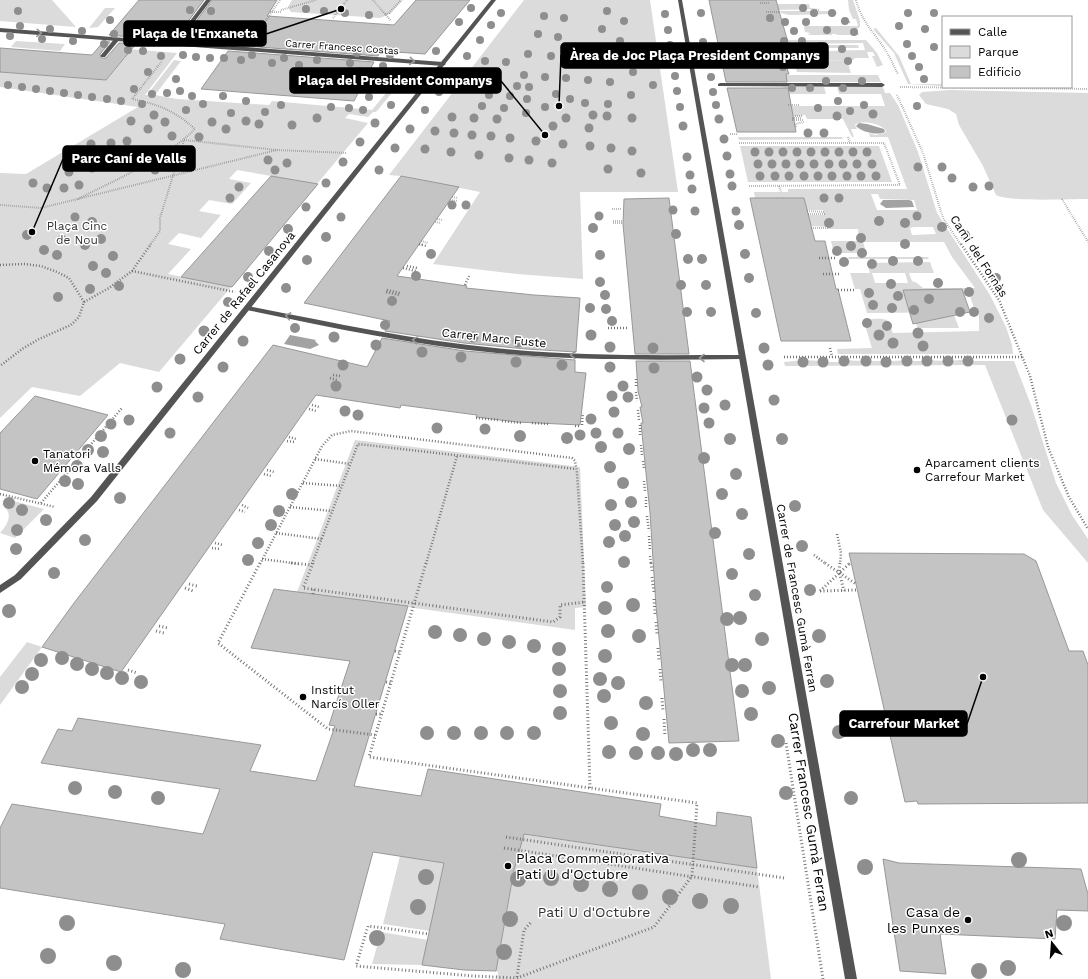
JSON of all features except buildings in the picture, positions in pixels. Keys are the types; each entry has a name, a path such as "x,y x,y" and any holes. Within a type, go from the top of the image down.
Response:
{"street":[{"path":"176,43 209,0"},
{"name":"Carrer de Rafael Casanova","path":"0,590 18,577 94,499 494,0"},
{"name":"Carrer de Francesc Gumà Ferran","path":"680,0 741,357 773,528 851,979"},
{"name":"Carrer Francesc Costas","path":"0,30 443,64"},
{"path":"103,56 117,39"},
{"path":"720,85 882,85"},
{"name":"Carrer Marc Fuste","path":"248,308 387,336 463,348 541,354 633,358 741,357"}],"path":[{"path":"256,35 280,0"},
{"path":"271,12 281,11 316,0"},
{"path":"333,18 347,0"},
{"path":"373,0 391,22"},
{"path":"385,14 389,13 401,0"},
{"path":"856,0 859,12 866,25 886,51 899,76"},
{"path":"762,2 769,2"},
{"path":"772,10 765,11 779,12"},
{"path":"774,51 792,51"},
{"path":"66,203 85,196 138,168 184,140 195,129 184,118 163,108 143,101 132,100 164,58"},
{"path":"778,60 779,64"},
{"path":"782,60 783,64"},
{"path":"893,87 942,88"},
{"path":"990,88 1088,89"},
{"name":"Camí del Fornàs","path":"897,94 930,173 937,205 999,300 1030,376 1048,447 1069,497 1088,529"},
{"path":"788,105 799,106"},
{"path":"795,116 803,119"},
{"path":"792,119 803,119"},
{"path":"796,127 795,124 803,119"},
{"path":"730,134 737,134"},
{"path":"848,137 850,143"},
{"path":"184,140 277,150 343,152"},
{"path":"0,366 22,349 39,339 71,325 79,316 84,302 109,288 132,271 160,231 160,218 184,140"},
{"path":"739,143 884,143 900,185 748,186"},
{"path":"0,205 41,208 277,150"},
{"path":"779,186 781,192"},
{"path":"450,200 457,200 452,197"},
{"path":"1062,199 1088,242"},
{"path":"612,209 622,209"},
{"path":"808,212 824,213"},
{"path":"437,219 443,220"},
{"path":"435,222 441,223"},
{"path":"613,222 623,222"},
{"path":"811,228 828,228"},
{"path":"421,241 428,243"},
{"path":"419,244 426,246"},
{"path":"819,258 835,258"},
{"path":"0,265 41,266 57,272 69,278 84,302"},
{"path":"403,268 416,270 407,266"},
{"path":"132,271 235,292"},
{"path":"465,285 470,274"},
{"path":"823,274 839,274"},
{"path":"838,290 854,290"},
{"path":"386,291 399,294"},
{"path":"608,328 628,328"},
{"path":"830,348 832,357"},
{"path":"784,357 1023,357"},
{"path":"333,375 340,376"},
{"path":"330,378 337,380"},
{"path":"636,379 636,387"},
{"path":"636,392 637,401"},
{"path":"312,405 319,407"},
{"path":"42,503 122,408"},
{"path":"309,409 316,411"},
{"path":"638,410 639,420"},
{"path":"575,426 581,426 583,413"},
{"path":"476,418 498,420"},
{"path":"502,421 522,422"},
{"path":"532,424 549,424"},
{"path":"640,425 640,435"},
{"path":"375,735 328,729 218,643 322,446 332,435 351,431 572,458 575,461 576,469 585,602 590,788"},
{"path":"289,437 296,439"},
{"path":"286,441 294,442"},
{"path":"576,469 358,444 303,588 552,622 560,617 560,605 585,602"},
{"path":"641,445 642,455"},
{"path":"429,934 368,926 356,966 473,976 517,978 654,927 692,876 697,803 369,756 457,456"},
{"path":"315,460 350,464"},
{"path":"642,461 644,468"},
{"path":"267,470 274,472"},
{"path":"264,474 271,476"},
{"path":"644,481 645,491"},
{"path":"303,483 342,486"},
{"path":"0,494 55,507"},
{"path":"646,497 646,508"},
{"path":"242,506 248,508"},
{"path":"290,507 332,511"},
{"path":"239,510 245,512"},
{"path":"647,516 649,531"},
{"path":"276,533 322,539"},
{"path":"837,534 841,553 839,572 844,591"},
{"path":"649,536 650,550"},
{"path":"215,543 223,545"},
{"path":"212,548 220,549"},
{"path":"814,555 856,584"},
{"path":"650,556 652,571"},
{"path":"262,559 312,565"},
{"path":"851,562 820,591 857,590"},
{"path":"652,577 654,592"},
{"path":"189,584 197,586"},
{"path":"185,588 194,590"},
{"path":"313,594 314,589"},
{"path":"654,600 655,614"},
{"path":"656,622 656,634"},
{"path":"159,626 168,628"},
{"path":"156,631 164,633"},
{"path":"658,648 659,661"},
{"path":"395,651 400,652"},
{"path":"660,669 661,682"},
{"path":"128,670 137,673"},
{"path":"386,682 391,683"},
{"path":"662,698 664,711"},
{"path":"376,714 382,714"},
{"path":"664,719 666,736"},
{"name":"Carrer Francesc Gumà Ferran","path":"786,742 823,979"},
{"path":"506,837 784,878"},
{"path":"504,848 759,887"},
{"path":"517,978 524,930 532,921"}],"green space":[{"path":"0,0 52,0 76,27 0,21"},
{"path":"292,0 403,0 390,14 380,18 291,12 288,7"},
{"path":"524,0 650,0 678,192 580,192 583,279 517,274 433,264 480,192 401,176 389,175"},
{"path":"848,0 853,0 860,21 860,27 857,29 859,35 808,35 810,33 805,32 804,26 858,26 856,19 853,19 849,10"},
{"path":"773,4 809,4 810,8 820,9 775,10"},
{"path":"105,8 115,8 98,27 89,28"},
{"path":"780,11 836,11 837,14 789,15 781,13"},
{"path":"876,28 899,56 911,84 942,84 942,86 908,84 894,53 873,29"},
{"path":"779,40 866,40 877,53 883,65 877,67 872,56 875,56 873,52 867,52 869,58 855,58 853,60 793,60 790,58 788,52 865,50 863,43 805,44 804,42 779,42"},
{"path":"16,41 65,44 60,51 11,47"},
{"path":"807,45 858,45 859,48 808,48"},
{"name":"Plaça Cinc de Nou","path":"116,48 177,53 145,95 147,95 174,60 181,61 155,95 177,99 269,105 272,101 372,110 401,75 400,73 363,70 362,67 404,71 407,75 376,112 373,112 368,117 349,114 345,118 368,123 317,184 237,170 229,179 251,183 232,204 209,200 199,211 221,215 201,238 179,233 168,244 191,249 168,274 231,287 159,372 120,363 80,396 32,387 0,418 0,173 26,174 138,107 0,87 0,72 106,80 126,57"},
{"path":"847,60 851,73 797,72 793,61"},
{"path":"781,75 878,75 881,82 782,82"},
{"path":"783,87 824,87 826,94 785,94"},
{"path":"837,87 883,87 885,93 890,93 898,105 918,152 937,213 990,295 1006,327 1012,345 1013,354 838,354 837,349 872,348 864,322 871,319 887,320 893,333 979,331 979,312 867,313 860,289 855,289 850,273 870,273 867,263 930,262 934,273 909,273 912,281 923,288 975,288 952,257 944,242 863,242 867,255 860,256 858,253 834,253 831,241 859,241 858,229 828,229 827,227 811,226 808,215 824,215 823,210 807,210 793,198 755,198 754,192 788,192 788,189 907,189 888,137 870,137 869,133 875,135 885,133 886,131 884,128 867,122 858,123 855,125 857,129 851,129 854,137 852,137 843,119 807,119 805,115 791,117 789,106 885,106 881,94 839,94","holes":["871,194 878,194 880,199 914,200 917,210 877,210","933,227 936,234 912,235 910,228","872,273 905,273 908,283 875,283","969,293 975,311 955,311 955,294"]},
{"path":"950,90 1088,93 1088,199 1014,199 996,195 983,166 959,125 956,114 948,109 926,104 919,95 922,92"},
{"path":"738,137 842,137 843,139 739,140"},
{"path":"740,146 879,146 892,182 748,182"},
{"path":"848,257 928,257 929,259 849,259"},
{"path":"954,315 959,328 918,328 915,322"},
{"path":"950,359 950,361 969,359 970,361 1014,361 1031,405 1056,483 1072,515 1088,539 1088,563 1043,510 985,365 785,366 784,362 805,360 821,360 826,362 842,362 842,360 945,361"},
{"path":"355,440 580,467 586,607 575,608 575,630 297,592"},
{"path":"6,499 44,509 15,538 0,533 7,522 9,515 6,508 2,505"},
{"path":"27,642 42,647 0,705 0,677"},
{"name":"Pati U d'Octubre","path":"521,834 757,868 771,979 497,979 498,972 496,971"},
{"path":"400,856 444,863 430,931 383,924"},
{"path":"381,932 428,940 422,965 372,964"}],"shaded area":[{"path":"859,123 884,129 885,132 878,134 866,132 856,126"},
{"path":"883,200 909,200 912,201 914,207 886,208 880,204"},
{"path":"290,335 316,340 315,341 319,345 310,349 284,344"}],"place":[{"name":"Plaça de l'Enxaneta","path":"341,9"},
{"name":"Àrea de Joc Plaça President Companys","path":"559,106"},
{"name":"Plaça del President Companys","path":"545,135"},
{"name":"Parc Caní de Valls","path":"32,232"},
{"name":"Tanatori Mémora Valls","path":"35,461"},
{"name":"Aparcament clients Carrefour Market","path":"917,470"},
{"name":"Carrefour Market","path":"983,677"},
{"name":"Institut Narcís Oller","path":"303,697"},
{"name":"Placa Commemorativa Pati U d'Octubre","path":"508,866"},
{"name":"Casa de les Punxes","path":"968,920"}]}
